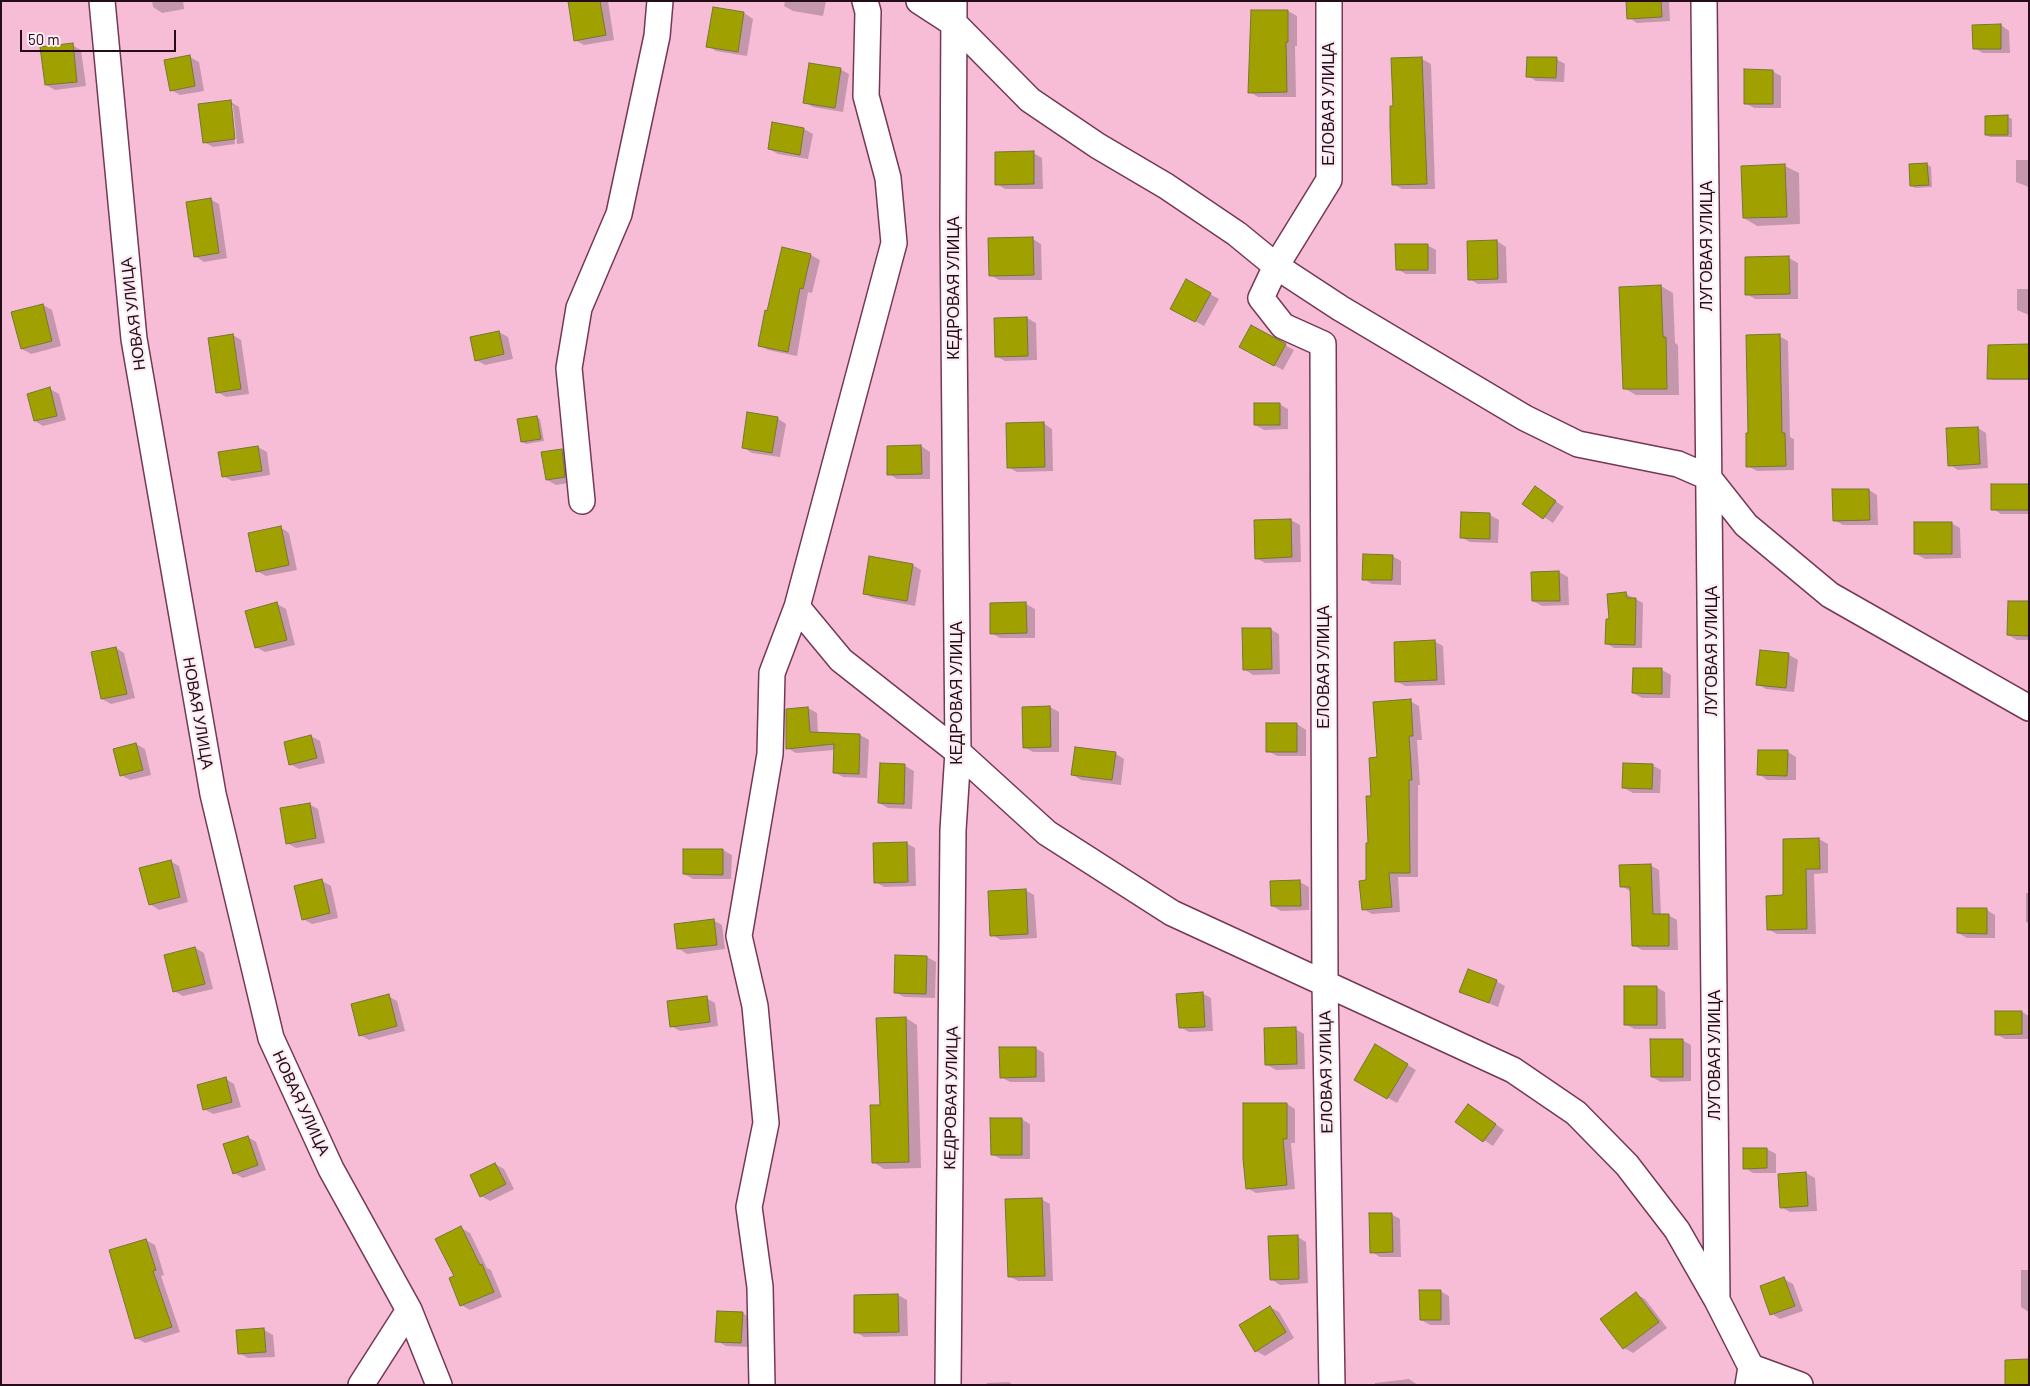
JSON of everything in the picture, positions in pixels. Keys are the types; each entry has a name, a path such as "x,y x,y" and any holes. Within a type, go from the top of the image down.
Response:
{"street":[{"name":"НОВАЯ УЛИЦА","path":"102,1 134,339 213,794 271,1038 331,1168 410,1310 439,1385"},
{"path":"582,501 569,368 579,308 619,214 657,36 660,1"},
{"path":"762,1385 760,1287 749,1206 766,1123 755,1006 739,936 770,754 772,673 797,608 894,243 888,178 866,96 868,12 865,1"},
{"path":"920,1 955,13 1030,100 1098,146 1166,186 1237,234 1276,266 1340,308 1525,418 1578,444 1678,464 1708,477 1746,525 1830,595 2029,708"},
{"name":"ЕЛОВАЯ УЛИЦА","path":"1330,1 1329,180 1276,266 1261,298 1283,326 1323,344 1325,983 1332,1385"},
{"name":"ЛУГОВАЯ УЛИЦА","path":"1704,1 1708,477 1711,539 1717,1300"},
{"name":"КЕДРОВАЯ УЛИЦА","path":"948,1385 953,830 958,752 953,232 955,13"},
{"path":"1323,344 1340,308"},
{"path":"797,608 841,660 958,752 1046,834 1172,913 1513,1070 1576,1113 1627,1165 1677,1230 1717,1300 1749,1376 1800,1385"},
{"path":"361,1385 410,1310"}],"building":[{"path":"568,1 600,1 606,35 574,41"},
{"path":"1626,1 1661,1 1662,17 1627,19"},
{"path":"713,7 744,12 738,52 706,47"},
{"path":"1251,10 1288,10 1288,42 1286,42 1287,92 1248,93"},
{"path":"2001,24 2001,49 1973,49 1972,25"},
{"path":"73,43 77,82 45,85 40,47"},
{"path":"190,55 195,86 170,91 164,60"},
{"path":"1422,57 1427,184 1392,185 1390,106 1393,106 1391,58"},
{"path":"1527,57 1557,57 1556,78 1526,77"},
{"path":"809,63 841,68 835,108 803,103"},
{"path":"1744,69 1773,70 1773,104 1744,104"},
{"path":"231,100 235,139 203,143 198,104"},
{"path":"2008,115 2008,135 1985,135 1985,116"},
{"path":"772,122 804,128 800,155 768,149"},
{"path":"1034,151 1034,184 995,185 995,152"},
{"path":"1927,163 1929,185 1910,186 1909,164"},
{"path":"1785,164 1787,217 1743,218 1741,166"},
{"path":"211,198 219,253 194,257 186,202"},
{"path":"1033,237 1034,275 989,276 988,238"},
{"path":"1497,240 1498,279 1468,280 1467,241"},
{"path":"1395,244 1428,244 1428,270 1396,270"},
{"path":"782,247 811,254 803,289 800,288 788,352 758,346 765,310 767,311"},
{"path":"1789,256 1790,294 1745,295 1745,257"},
{"path":"1186,279 1211,293 1195,322 1170,309"},
{"path":"1661,285 1663,337 1666,337 1667,389 1623,389 1619,287"},
{"path":"43,304 52,341 21,349 11,312"},
{"path":"1027,317 1028,356 995,357 994,318"},
{"path":"1251,325 1286,344 1274,366 1239,347"},
{"path":"499,331 504,354 475,361 470,337"},
{"path":"233,334 241,389 216,393 208,338"},
{"path":"1780,334 1782,433 1785,433 1786,466 1746,467 1746,433 1748,433 1746,335"},
{"path":"2029,344 2029,379 1987,379 1988,345"},
{"path":"50,387 57,416 34,421 27,394"},
{"path":"1254,403 1280,403 1280,425 1254,425"},
{"path":"747,412 778,417 772,453 742,448"},
{"path":"537,416 541,439 521,442 517,419"},
{"path":"1044,422 1045,467 1007,468 1006,423"},
{"path":"1978,427 1980,464 1948,466 1946,428"},
{"path":"921,445 922,474 887,475 887,446"},
{"path":"258,446 262,471 222,477 218,452"},
{"path":"562,449 565,477 546,480 541,452"},
{"path":"1991,484 2029,484 2029,510 1991,510"},
{"path":"1535,486 1556,501 1543,519 1522,504"},
{"path":"1832,489 1869,489 1870,520 1833,521"},
{"path":"1461,512 1490,513 1490,539 1460,538"},
{"path":"1291,519 1292,557 1255,559 1254,520"},
{"path":"1914,522 1952,522 1952,554 1914,554"},
{"path":"281,526 289,565 256,572 248,533"},
{"path":"1363,554 1393,555 1392,580 1362,580"},
{"path":"869,556 913,564 907,601 863,594"},
{"path":"1559,571 1560,601 1532,601 1531,572"},
{"path":"1626,592 1627,598 1636,598 1635,645 1605,644 1606,619 1609,619 1607,594"},
{"path":"2008,601 2029,601 2029,636 2007,635"},
{"path":"277,602 287,640 255,648 245,611"},
{"path":"1026,602 1027,633 990,634 990,603"},
{"path":"1242,628 1271,628 1272,669 1243,670"},
{"path":"1435,640 1437,680 1395,682 1394,642"},
{"path":"116,647 127,694 101,699 91,652"},
{"path":"1760,650 1789,653 1786,688 1756,685"},
{"path":"1633,668 1662,668 1662,694 1632,693"},
{"path":"1411,699 1413,736 1409,736 1412,780 1409,780 1410,873 1389,873 1392,907 1362,910 1359,881 1366,880 1366,843 1368,843 1366,796 1371,796 1369,758 1377,757 1373,702"},
{"path":"1050,706 1051,747 1023,748 1022,707"},
{"path":"808,707 810,732 860,734 859,774 833,773 834,744 786,749 786,709"},
{"path":"1266,723 1297,723 1297,752 1266,752"},
{"path":"311,735 317,758 289,765 284,742"},
{"path":"136,743 143,770 120,776 113,749"},
{"path":"1075,747 1116,752 1112,780 1071,775"},
{"path":"1758,750 1788,750 1787,776 1757,775"},
{"path":"880,763 905,764 904,804 878,803"},
{"path":"1623,763 1653,764 1652,789 1622,788"},
{"path":"310,803 316,838 286,844 280,808"},
{"path":"1819,838 1820,869 1806,869 1807,929 1767,930 1766,896 1783,895 1783,839"},
{"path":"907,842 908,882 874,883 873,843"},
{"path":"683,849 723,849 723,875 683,874"},
{"path":"171,860 180,897 149,905 139,868"},
{"path":"1651,864 1653,914 1669,914 1669,946 1632,946 1630,887 1620,887 1619,865"},
{"path":"322,879 330,913 302,920 294,886"},
{"path":"1300,880 1301,906 1271,906 1270,881"},
{"path":"1026,889 1028,934 990,936 988,891"},
{"path":"1957,908 1987,908 1987,934 1957,933"},
{"path":"714,919 717,945 677,949 674,924"},
{"path":"195,947 205,984 173,992 164,955"},
{"path":"895,955 927,956 926,994 894,993"},
{"path":"1468,969 1497,980 1489,1003 1459,992"},
{"path":"1624,986 1657,986 1657,1025 1624,1025"},
{"path":"1203,992 1205,1027 1179,1028 1176,994"},
{"path":"389,994 397,1026 359,1036 351,1004"},
{"path":"707,996 710,1022 670,1027 667,1001"},
{"path":"1995,1011 2022,1011 2022,1034 1995,1035"},
{"path":"906,1017 909,1162 872,1163 870,1105 880,1105 876,1018"},
{"path":"1296,1027 1297,1064 1265,1065 1264,1028"},
{"path":"1650,1039 1683,1039 1683,1077 1651,1077"},
{"path":"1375,1044 1408,1064 1387,1099 1354,1080"},
{"path":"999,1047 1036,1047 1036,1077 1000,1078"},
{"path":"226,1077 232,1102 203,1110 197,1085"},
{"path":"1243,1103 1287,1103 1287,1139 1283,1139 1287,1185 1246,1189 1243,1159"},
{"path":"1468,1104 1496,1124 1483,1142 1455,1122"},
{"path":"990,1118 1022,1118 1022,1155 991,1155"},
{"path":"248,1136 258,1165 233,1174 223,1144"},
{"path":"1743,1148 1767,1148 1767,1168 1743,1169"},
{"path":"495,1163 506,1184 480,1197 470,1175"},
{"path":"1806,1172 1808,1206 1780,1208 1778,1174"},
{"path":"1042,1198 1045,1276 1008,1277 1005,1199"},
{"path":"1369,1213 1392,1213 1393,1252 1370,1253"},
{"path":"461,1226 480,1265 482,1264 494,1292 460,1306 449,1278 454,1276 435,1239"},
{"path":"1298,1235 1299,1279 1270,1280 1268,1236"},
{"path":"146,1239 156,1270 153,1271 172,1327 135,1339 109,1250"},
{"path":"1784,1277 1795,1306 1770,1315 1760,1286"},
{"path":"1419,1290 1441,1290 1441,1320 1420,1320"},
{"path":"1636,1292 1659,1322 1623,1349 1600,1319"},
{"path":"898,1294 899,1332 854,1333 854,1295"},
{"path":"1270,1306 1286,1332 1255,1352 1239,1325"},
{"path":"717,1311 743,1312 741,1343 715,1342"},
{"path":"264,1328 266,1352 238,1354 236,1330"},
{"path":"2029,1359 2029,1385 2005,1385 2005,1360"}]}
